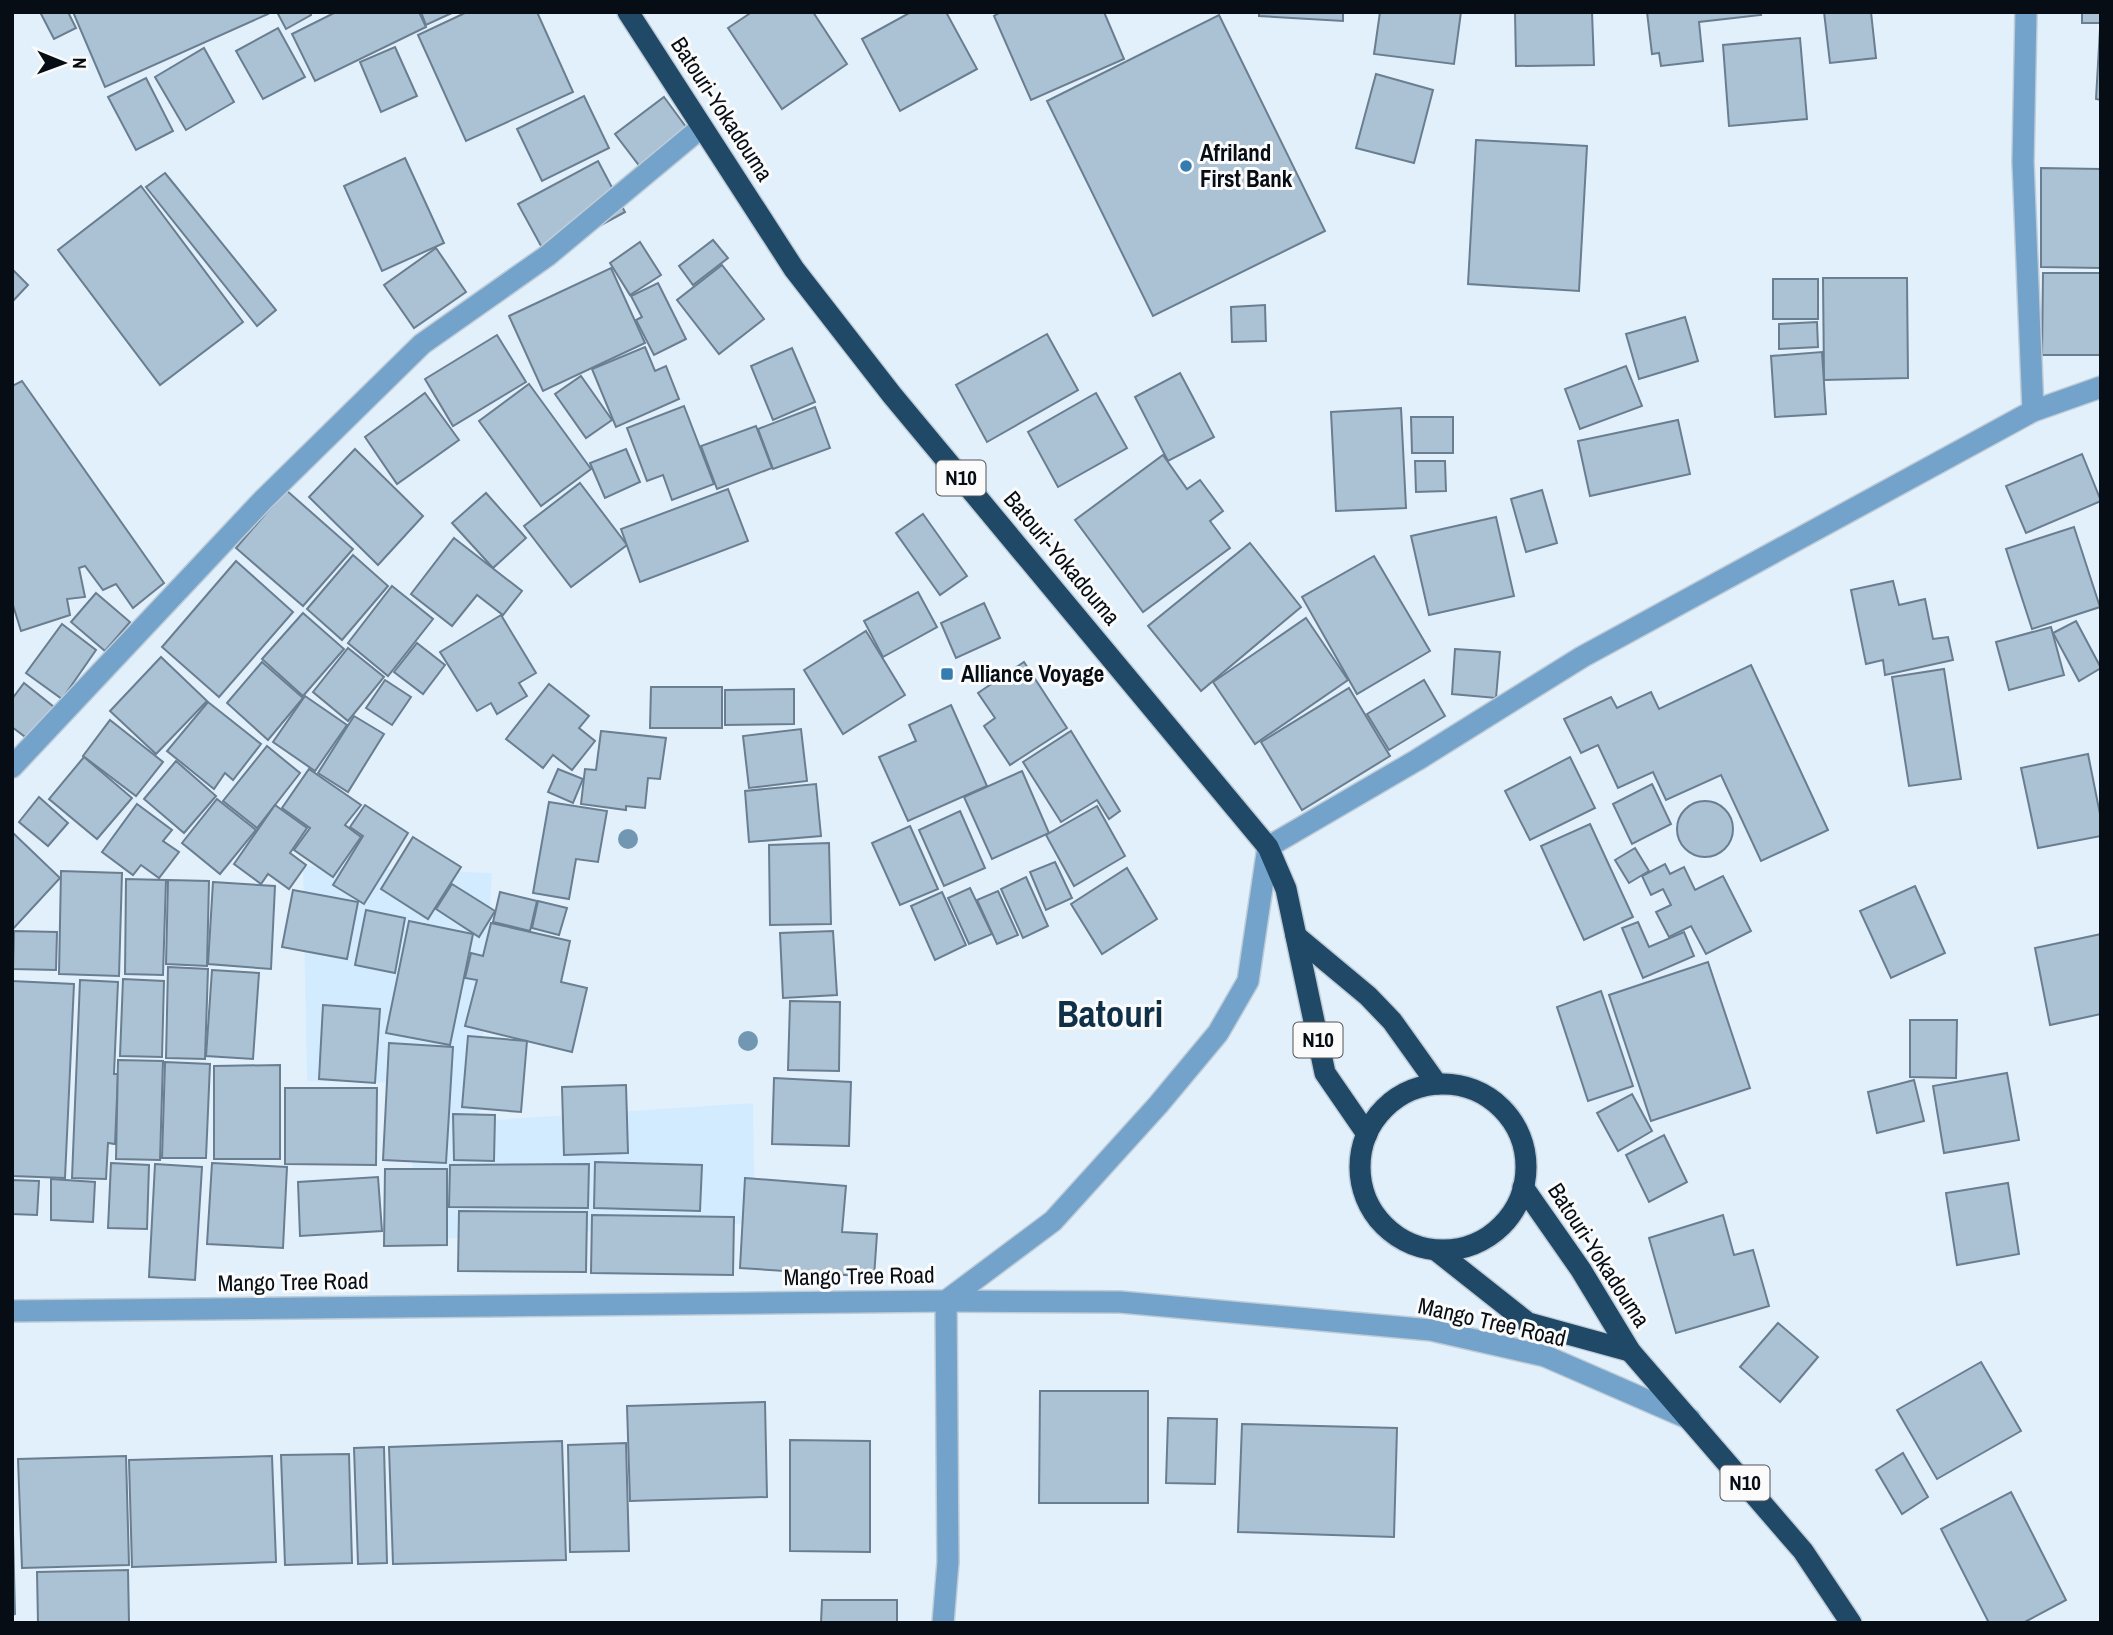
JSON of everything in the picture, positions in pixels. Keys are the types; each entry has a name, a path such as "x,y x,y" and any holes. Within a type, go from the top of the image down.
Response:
{"highway":[{"name":"Batouri-Yokadouma","path":"628,12 794,269 892,395 1268,847 1286,889 1325,1073 1367,1134"},
{"path":"1296,936 1376,1004 1392,1021 1437,1084"},
{"path":"1437,1084 1470,1087 1492,1098 1509,1116 1521,1138 1527,1163 1523,1187 1515,1209 1501,1227 1483,1241 1462,1248 1437,1251 1413,1247 1392,1235 1376,1218 1361,1189 1359,1158 1367,1134 1388,1102 1415,1087 1437,1084"},
{"name":"Batouri-Yokadouma","path":"1523,1187 1581,1269 1630,1351 1803,1551 1851,1623"},
{"name":"Batouri-Yokadouma","path":"1437,1251 1528,1323 1630,1351"}],"street":[{"path":"2026,12 2023,162 2033,411"},
{"path":"12,768 263,500 422,344 547,256 702,127"},
{"path":"943,1623 948,1562 946,1301 1053,1222 1158,1105 1218,1033 1248,981 1268,847 1417,760 1582,657 2033,411 2101,387"},
{"name":"Mango Tree Road","path":"12,1311 946,1301 1120,1302 1431,1330 1545,1356 1690,1419"}],"shaded area":[{"path":"303,866 492,873 478,1121 753,1103 755,1223 413,1240 412,1083 307,1081"}],"building":[{"path":"40,12 68,12 76,28 54,39"},
{"path":"73,12 267,12 268,14 105,87"},
{"path":"277,12 310,12 311,15 286,29"},
{"path":"336,12 419,12 426,27 315,81 292,34"},
{"path":"421,12 454,12 426,25"},
{"path":"467,12 537,12 573,92 466,141 418,35"},
{"path":"752,12 813,12 847,64 782,109 728,28"},
{"path":"911,12 946,12 977,69 900,111 862,39"},
{"path":"1001,12 1104,12 1124,59 1031,100 994,16"},
{"path":"1259,12 1343,12 1343,21 1259,16"},
{"path":"1380,12 1461,12 1454,64 1374,54"},
{"path":"1515,12 1592,12 1594,65 1516,66"},
{"path":"1647,12 1760,12 1761,15 1699,22 1703,61 1661,66 1659,53 1652,54"},
{"path":"1824,12 1871,12 1876,58 1830,63"},
{"path":"2082,12 2101,12 2101,23 2082,23"},
{"name":"Afriland First Bank","path":"1219,15 1325,231 1153,316 1047,101"},
{"path":"278,28 305,77 263,99 236,51"},
{"path":"2101,29 2101,100 2096,99"},
{"path":"1800,38 1807,119 1729,126 1723,45"},
{"path":"395,47 417,96 381,112 360,62"},
{"path":"204,48 234,102 186,130 155,77"},
{"path":"1376,74 1433,90 1414,163 1356,148"},
{"path":"146,78 173,131 136,150 108,97"},
{"path":"584,96 609,148 542,181 517,129"},
{"path":"664,97 689,131 641,168 615,134"},
{"path":"1476,140 1587,146 1579,291 1468,284"},
{"path":"405,158 444,243 382,271 344,186"},
{"path":"598,161 625,212 546,255 518,204"},
{"path":"2041,168 2101,169 2101,268 2041,267"},
{"path":"165,173 276,310 257,326 146,187"},
{"path":"141,186 243,322 160,385 58,250"},
{"path":"713,240 728,258 693,285 679,266"},
{"path":"640,242 661,275 630,295 610,263"},
{"path":"436,248 466,292 414,328 384,285"},
{"path":"722,265 764,319 719,354 677,300"},
{"path":"611,268 645,343 543,391 509,316"},
{"path":"12,269 28,285 12,302"},
{"path":"2043,273 2101,273 2101,355 2042,355"},
{"path":"1823,278 1907,278 1908,378 1824,380"},
{"path":"1773,279 1818,279 1818,319 1773,319"},
{"path":"658,283 686,339 654,355 636,320 642,317 631,296"},
{"path":"1265,305 1266,341 1232,342 1231,307"},
{"path":"1685,317 1698,361 1639,379 1626,334"},
{"path":"1817,322 1818,347 1779,349 1779,324"},
{"path":"1047,334 1078,390 987,442 956,385"},
{"path":"497,335 526,382 453,426 425,379"},
{"path":"645,347 655,371 666,366 679,399 616,427 592,369"},
{"path":"792,348 815,402 773,420 751,366"},
{"path":"1822,352 1826,414 1775,417 1771,356"},
{"path":"1626,366 1642,406 1580,429 1565,389"},
{"path":"1180,373 1214,437 1168,461 1135,397"},
{"path":"581,376 612,420 586,438 555,394"},
{"path":"22,381 164,583 133,608 116,584 103,590 85,566 79,568 85,597 67,599 70,615 21,631 12,602 12,386"},
{"path":"529,384 591,469 541,506 479,421"},
{"path":"425,393 459,440 397,484 365,437"},
{"path":"1096,393 1127,448 1058,487 1028,432"},
{"path":"684,406 714,484 672,500 663,475 647,481 627,428"},
{"path":"815,407 830,448 773,469 758,429"},
{"path":"1401,408 1406,508 1336,511 1331,412"},
{"path":"1411,417 1453,417 1453,453 1412,453"},
{"path":"1678,420 1690,474 1590,496 1578,441"},
{"path":"756,426 772,468 717,489 701,446"},
{"path":"355,449 423,516 378,565 309,497"},
{"path":"626,449 640,482 605,498 590,463"},
{"path":"2082,454 2101,501 2026,533 2006,486"},
{"path":"1163,455 1187,489 1200,480 1223,511 1210,521 1230,548 1143,612 1075,520"},
{"path":"1415,461 1445,461 1446,491 1416,492"},
{"path":"580,483 627,545 571,587 524,526"},
{"path":"728,489 748,541 640,582 621,529"},
{"path":"286,490 353,549 303,606 236,548"},
{"path":"1542,490 1557,543 1526,552 1511,499"},
{"path":"486,493 526,538 493,568 452,523"},
{"path":"923,514 967,576 940,595 896,533"},
{"path":"1496,517 1514,596 1429,615 1411,536"},
{"path":"2074,527 2100,607 2032,629 2006,549"},
{"path":"454,538 522,591 503,615 477,595 452,626 411,594"},
{"path":"1250,543 1301,607 1201,691 1148,626"},
{"path":"353,555 388,586 342,640 307,609"},
{"path":"1374,556 1430,651 1357,694 1302,597"},
{"path":"236,561 293,612 219,697 162,647"},
{"path":"1893,581 1899,605 1925,599 1933,639 1948,637 1953,660 1885,675 1883,660 1866,664 1851,590"},
{"path":"392,586 433,619 388,676 348,643"},
{"path":"918,592 937,627 883,657 864,621"},
{"path":"96,593 130,622 105,651 71,622"},
{"path":"984,603 1000,638 956,658 941,623"},
{"path":"303,613 344,649 303,696 262,659"},
{"path":"501,615 536,673 519,683 527,696 497,714 491,703 477,711 440,652"},
{"path":"1306,618 1348,680 1255,744 1213,682"},
{"path":"2076,621 2101,668 2079,681 2053,633"},
{"path":"62,624 96,650 62,699 26,673"},
{"path":"2051,627 2064,675 2009,690 1996,642"},
{"path":"866,631 905,695 843,734 804,670"},
{"path":"417,643 445,665 423,694 394,672"},
{"path":"348,648 384,677 348,721 313,692"},
{"path":"1455,649 1500,652 1496,698 1452,694"},
{"path":"161,657 207,701 156,754 110,711"},
{"path":"262,662 303,698 268,740 227,703"},
{"path":"1024,662 1067,728 1010,765 984,726 995,718 978,693"},
{"path":"1751,665 1828,830 1761,861 1721,775 1666,800 1653,772 1618,788 1598,745 1581,753 1564,719 1611,697 1617,708 1651,692 1659,709"},
{"path":"1944,669 1961,779 1909,786 1892,677"},
{"path":"385,680 411,697 392,725 366,708"},
{"path":"1424,680 1445,716 1389,750 1367,714"},
{"path":"24,683 54,707 28,739 12,727 12,699"},
{"path":"549,684 589,716 579,728 595,741 572,770 553,755 543,768 506,739"},
{"path":"651,687 722,687 722,728 650,728"},
{"path":"1349,688 1390,756 1302,810 1261,742"},
{"path":"794,689 794,724 725,725 725,690"},
{"path":"305,696 347,725 315,771 273,742"},
{"path":"208,702 261,744 233,780 225,773 214,789 167,751"},
{"path":"951,705 987,786 908,821 879,757 916,741 909,725"},
{"path":"354,716 384,734 348,792 318,773"},
{"path":"110,720 163,762 136,796 83,756"},
{"path":"801,729 807,781 749,788 743,736"},
{"path":"601,731 666,738 660,779 648,778 645,808 626,806 626,810 581,804 585,769 596,770"},
{"path":"1071,731 1120,811 1109,819 1097,800 1061,822 1023,762"},
{"path":"267,746 300,773 257,828 223,801"},
{"path":"2088,754 2101,819 2101,836 2038,848 2021,768"},
{"path":"84,757 132,798 97,839 49,799"},
{"path":"1570,757 1595,808 1530,840 1505,791"},
{"path":"176,761 216,796 184,833 144,799"},
{"path":"309,769 361,805 345,825 361,837 333,877 294,850 310,828 282,808"},
{"path":"558,769 583,779 573,803 548,792"},
{"path":"1022,771 1049,833 992,859 964,797"},
{"path":"816,784 821,836 749,842 745,791"},
{"path":"1652,784 1671,824 1632,844 1613,804"},
{"path":"39,797 68,823 48,846 19,822"},
{"path":"217,799 256,830 220,874 182,843"},
{"path":"1705,801 1716,803 1725,809 1731,818 1731,840 1725,849 1716,855 1705,857 1694,855 1685,849 1679,840 1677,829 1679,818 1685,809 1694,803"},
{"path":"549,802 607,811 598,862 576,859 569,899 533,893"},
{"path":"137,804 172,830 163,841 179,852 159,878 141,865 133,875 102,852"},
{"path":"275,805 307,828 290,853 306,865 289,889 268,874 261,884 234,864"},
{"path":"365,805 408,833 364,904 333,885 363,836 350,827"},
{"path":"1097,806 1125,856 1074,886 1046,835"},
{"path":"960,811 985,868 944,886 919,830"},
{"path":"1590,824 1633,917 1584,940 1541,846"},
{"path":"910,826 938,889 900,905 872,843"},
{"path":"12,832 60,878 12,930"},
{"path":"413,837 461,867 428,919 381,889"},
{"path":"829,843 831,924 770,925 769,845"},
{"path":"1635,848 1649,871 1629,883 1615,860"},
{"path":"1055,862 1072,898 1046,910 1030,872"},
{"path":"1665,864 1670,874 1684,867 1695,890 1723,876 1751,931 1706,954 1691,926 1669,937 1656,912 1671,905 1663,889 1651,895 1642,876"},
{"path":"1127,868 1157,919 1102,954 1071,904"},
{"path":"61,871 122,873 119,976 59,974"},
{"path":"1026,877 1048,926 1023,938 1001,889"},
{"path":"126,879 166,880 163,975 125,974"},
{"path":"168,880 209,881 207,966 166,964"},
{"path":"213,882 275,886 271,969 208,964"},
{"path":"452,884 495,911 479,937 436,909"},
{"path":"1915,886 1945,953 1891,978 1860,911"},
{"path":"970,888 992,934 969,944 948,898"},
{"path":"293,890 358,902 347,959 282,947"},
{"path":"998,891 1018,935 997,944 977,900"},
{"path":"500,892 537,901 530,931 493,922"},
{"path":"942,892 966,945 935,960 911,906"},
{"path":"538,901 567,908 559,935 532,928"},
{"path":"366,910 405,918 395,973 355,965"},
{"path":"409,921 473,934 450,1045 386,1033"},
{"path":"1638,922 1649,947 1684,932 1694,956 1643,978 1622,928"},
{"path":"491,923 570,941 561,982 587,988 572,1052 465,1026 477,980 465,978 471,953 483,956"},
{"path":"14,931 57,932 56,970 13,969"},
{"path":"833,931 837,995 783,998 780,933"},
{"path":"2101,934 2101,1014 2050,1025 2035,948"},
{"path":"1708,962 1750,1088 1651,1121 1609,995"},
{"path":"168,967 208,969 205,1059 166,1058"},
{"path":"212,970 259,973 253,1059 206,1056"},
{"path":"123,979 164,981 162,1057 120,1056"},
{"path":"80,980 118,982 114,1074 118,1074 115,1144 108,1143 106,1179 72,1178"},
{"path":"12,981 74,984 65,1178 12,1176"},
{"path":"1601,991 1633,1086 1588,1101 1557,1007"},
{"path":"790,1001 840,1002 839,1071 788,1070"},
{"path":"323,1005 380,1009 375,1083 319,1079"},
{"path":"1910,1020 1957,1020 1956,1078 1910,1077"},
{"path":"468,1036 527,1041 521,1112 462,1107"},
{"path":"389,1043 453,1047 446,1163 383,1160"},
{"path":"118,1060 163,1061 160,1160 116,1159"},
{"path":"165,1062 210,1064 206,1158 162,1158"},
{"path":"280,1065 280,1159 214,1159 214,1066"},
{"path":"2007,1073 2019,1140 1944,1153 1933,1086"},
{"path":"774,1078 851,1082 849,1146 772,1144"},
{"path":"1914,1080 1924,1121 1877,1133 1868,1092"},
{"path":"626,1085 628,1153 564,1155 562,1087"},
{"path":"285,1088 377,1088 376,1165 285,1164"},
{"path":"1632,1094 1652,1131 1618,1151 1597,1113"},
{"path":"453,1114 495,1115 494,1161 454,1160"},
{"path":"1664,1135 1687,1182 1649,1202 1626,1155"},
{"path":"595,1162 702,1165 700,1211 594,1208"},
{"path":"111,1163 149,1165 147,1229 108,1228"},
{"path":"212,1163 287,1167 283,1248 207,1244"},
{"path":"155,1164 202,1167 195,1280 149,1277"},
{"path":"589,1164 588,1208 449,1207 450,1165"},
{"path":"385,1169 447,1169 447,1245 384,1246"},
{"path":"378,1177 382,1231 300,1236 298,1182"},
{"path":"745,1178 846,1186 842,1232 877,1234 874,1277 740,1268"},
{"path":"51,1179 95,1182 93,1222 51,1220"},
{"path":"12,1180 39,1181 37,1215 12,1214"},
{"path":"2008,1183 2019,1254 1957,1265 1946,1193"},
{"path":"459,1211 587,1212 586,1272 458,1271"},
{"path":"592,1215 734,1217 733,1275 591,1273"},
{"path":"1723,1215 1734,1255 1753,1250 1769,1306 1676,1333 1649,1238"},
{"path":"1778,1323 1818,1357 1780,1402 1740,1367"},
{"path":"1981,1362 2021,1431 1937,1479 1897,1410"},
{"path":"1040,1391 1148,1391 1148,1503 1039,1503"},
{"path":"765,1402 767,1497 630,1501 627,1406"},
{"path":"1168,1418 1217,1419 1215,1484 1166,1483"},
{"path":"1242,1424 1397,1428 1394,1537 1238,1532"},
{"path":"790,1440 870,1441 870,1552 790,1551"},
{"path":"562,1441 566,1560 393,1564 389,1447"},
{"path":"626,1443 629,1551 570,1552 568,1445"},
{"path":"384,1447 387,1563 358,1564 354,1448"},
{"path":"1903,1453 1928,1497 1902,1514 1876,1470"},
{"path":"349,1454 352,1563 285,1565 281,1455"},
{"path":"126,1456 129,1565 22,1568 18,1459"},
{"path":"272,1456 276,1562 132,1567 129,1460"},
{"path":"12,1490 15,1614 12,1615"},
{"path":"2011,1492 2066,1600 2023,1623 1989,1623 1941,1529"},
{"path":"128,1570 129,1623 38,1623 37,1572"},
{"path":"822,1600 897,1600 897,1623 821,1623"}],"place":[{"name":"Afriland First Bank","path":"1186,166"},
{"name":"Alliance Voyage","path":"947,674"}],"district":[{"name":"Batouri","path":"1110,1014"}]}
